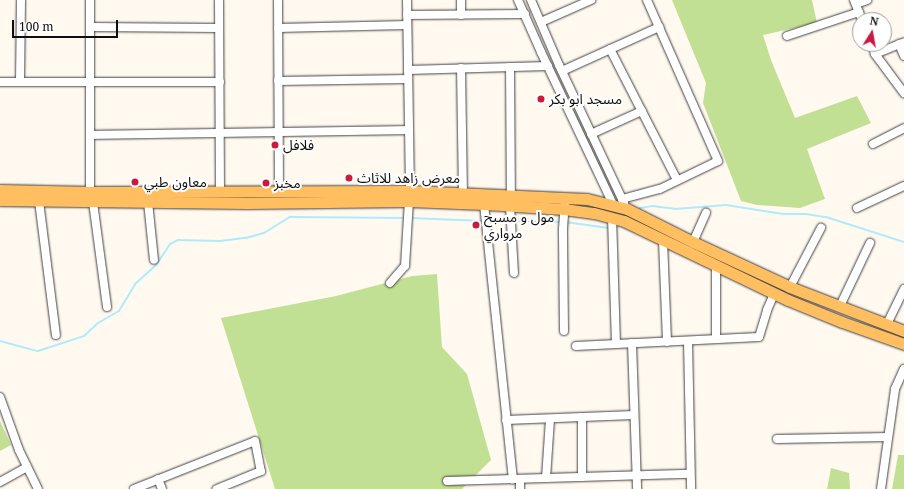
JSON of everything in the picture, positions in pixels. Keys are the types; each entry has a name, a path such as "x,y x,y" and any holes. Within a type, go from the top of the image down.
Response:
{"main road":[{"path":"0,190 92,197"},
{"path":"0,200 39,201 92,197 131,197 220,190 279,190 356,191 409,201 463,193 510,205 564,213 612,217 774,294 842,322 904,344"},
{"path":"356,191 357,202"},
{"path":"131,197 148,202 409,201 510,205 565,198 618,202 627,209 693,242 790,287 904,331"},
{"path":"774,294 779,282"}],"street":[{"path":"20,82 21,0"},
{"path":"90,0 90,135 92,197 107,307"},
{"path":"219,0 220,190"},
{"path":"278,0 279,190"},
{"path":"390,282 405,266 408,222 409,130 407,0"},
{"path":"461,0 461,14"},
{"path":"518,0 576,124 618,202"},
{"path":"531,0 585,120 618,202"},
{"path":"541,22 590,0"},
{"path":"618,202 660,189 718,161 647,0"},
{"path":"787,36 858,9 867,0"},
{"path":"407,15 524,14"},
{"path":"278,28 407,25"},
{"path":"90,27 219,28"},
{"path":"562,71 659,27"},
{"path":"904,56 901,43 875,54 904,93"},
{"path":"541,52 552,47"},
{"path":"610,49 677,180"},
{"path":"408,70 548,66"},
{"path":"510,67 510,205 514,273"},
{"path":"461,68 463,193"},
{"path":"278,81 408,79"},
{"path":"0,82 220,82"},
{"path":"591,134 642,111"},
{"path":"576,124 585,120"},
{"path":"873,144 904,128"},
{"path":"90,135 409,130"},
{"path":"857,208 904,186"},
{"path":"564,330 563,229 565,198"},
{"path":"39,201 56,335"},
{"path":"148,202 154,260"},
{"path":"484,204 506,420 516,479 520,489"},
{"path":"693,242 706,213"},
{"path":"612,217 616,344"},
{"path":"790,287 821,228"},
{"path":"663,241 668,342"},
{"path":"840,306 870,242"},
{"path":"716,266 716,339"},
{"path":"888,324 904,289"},
{"path":"576,346 759,337 767,310 774,294"},
{"path":"688,341 691,489"},
{"path":"632,343 637,489"},
{"path":"881,489 887,459 888,437 897,382 904,370"},
{"path":"0,397 10,427 38,489"},
{"path":"506,420 634,415"},
{"path":"582,417 582,477"},
{"path":"546,478 550,419"},
{"path":"777,439 888,437"},
{"path":"134,489 255,441 261,471 217,489"},
{"path":"0,482 27,467"},
{"path":"447,481 690,474"},
{"path":"158,479 162,489"}],"green space":[{"path":"672,0 812,0 817,23 763,35 771,60 795,118 857,96 871,123 807,149 825,199 800,208 757,205 741,201 703,103 706,83"},
{"path":"437,274 442,347 467,374 491,460 462,489 275,489 221,318 336,296 412,276"},
{"path":"0,421 11,445 0,451"},
{"path":"898,455 904,455 904,489 892,489"},
{"path":"831,468 849,473 850,489 827,489"}],"waterway":[{"path":"640,208 652,206 675,209 726,205 783,214 806,214 826,217 904,242"},
{"path":"0,341 38,351 84,336 98,323 119,311 135,284 156,265 170,244 178,240 220,241 246,238 264,233 290,217 407,218"},
{"path":"411,218 483,221"},
{"path":"489,221 509,221"},
{"path":"513,221 561,222"},
{"path":"565,222 609,228"}],"place":[{"name":"مسجد ابو بكر","path":"541,99"},
{"name":"فلافل","path":"275,145"},
{"name":"معرض زاهد للاثاث","path":"349,178"},
{"name":"معاون طبي","path":"135,182"},
{"name":"مخبز","path":"266,183"},
{"name":"مول و مسبح مرواري","path":"476,225"}]}
